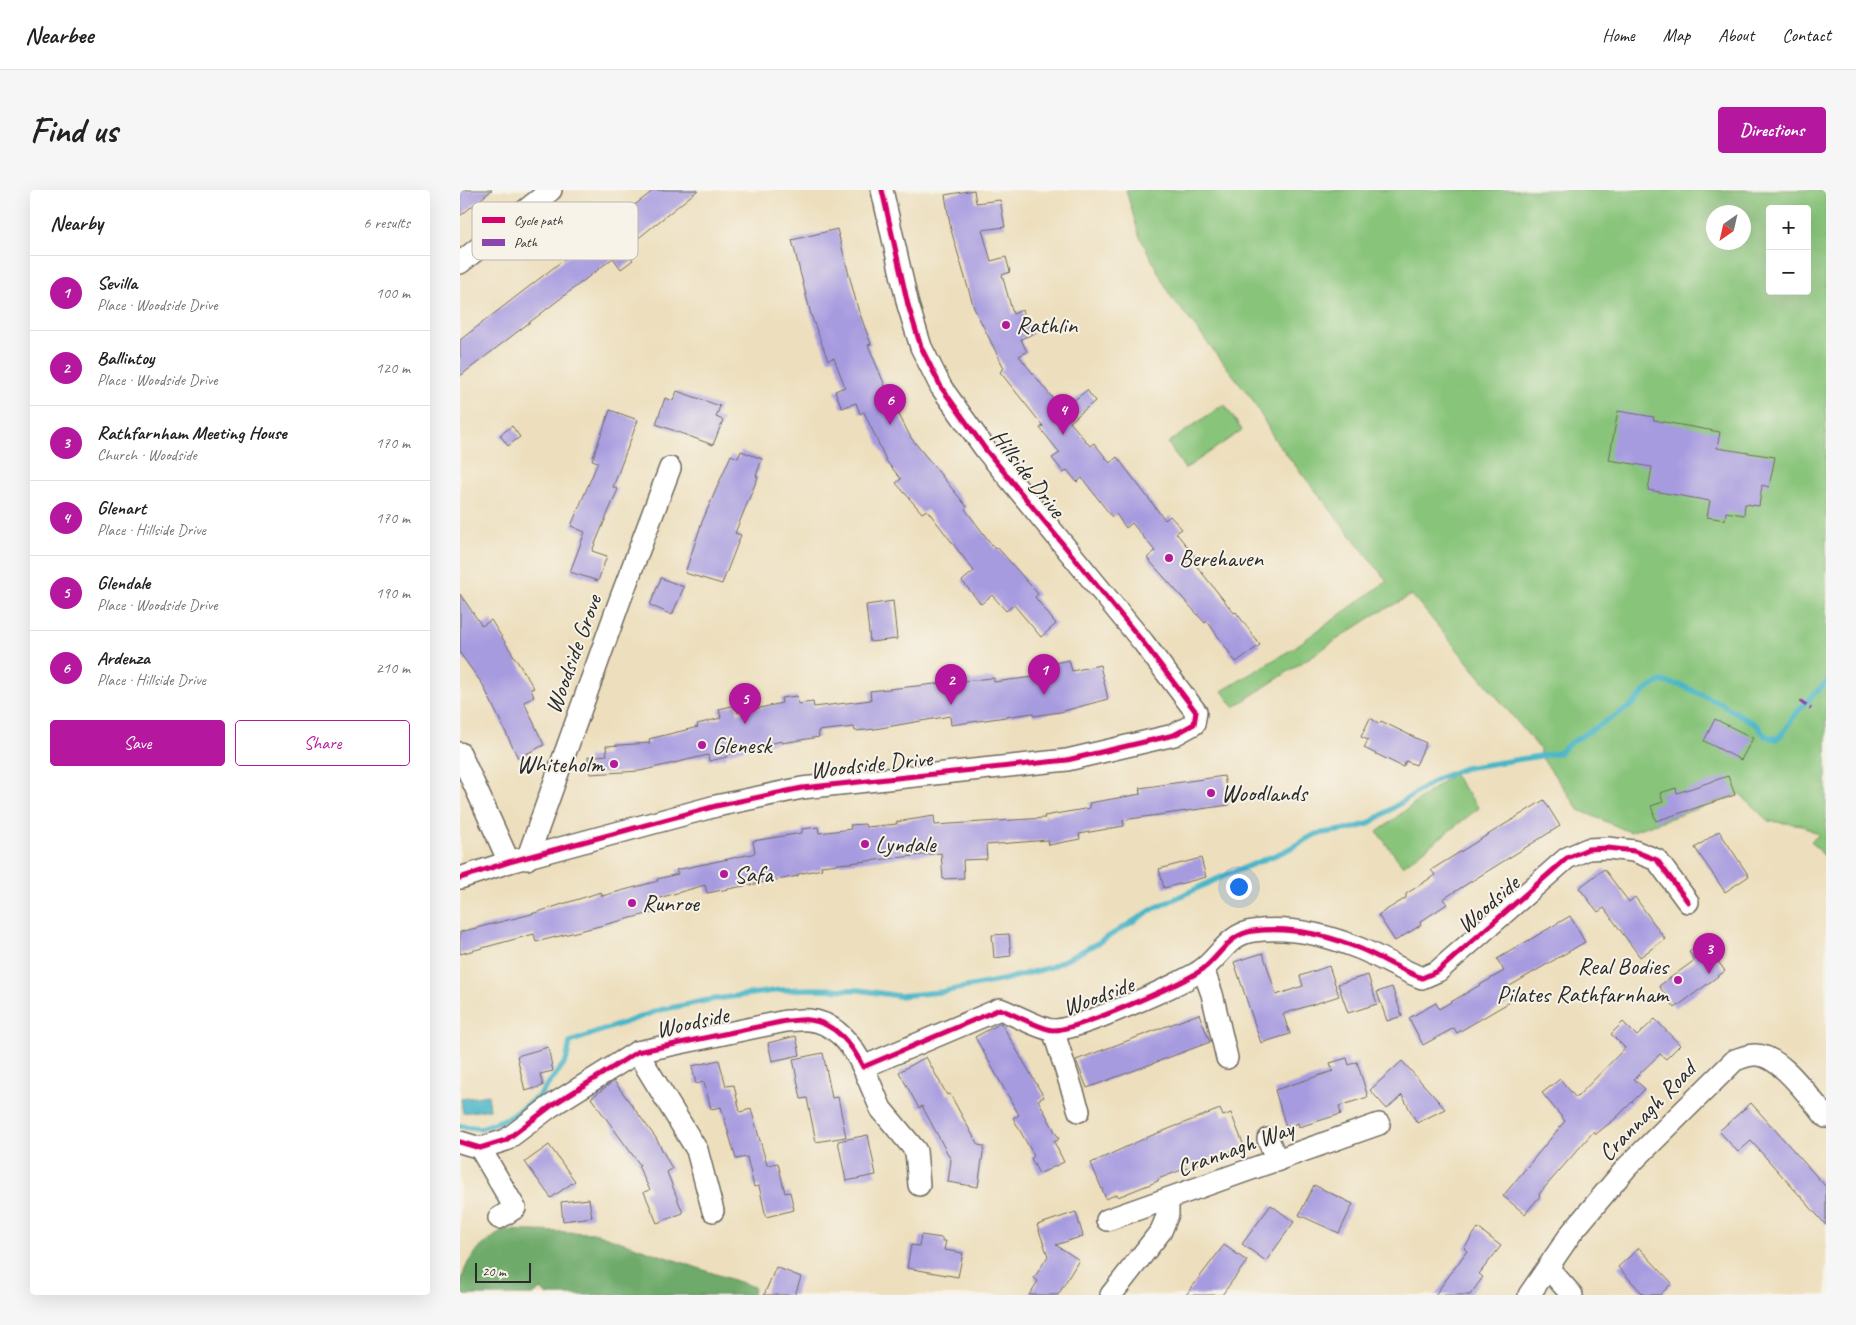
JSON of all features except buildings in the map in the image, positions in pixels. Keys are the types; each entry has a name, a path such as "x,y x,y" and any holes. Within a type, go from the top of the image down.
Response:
{"street":[{"path":"536,202 551,190"},
{"name":"Hillside Drive","path":"882,190 908,305 922,347 941,387 986,450 1143,642 1196,712 1194,724 1174,736"},
{"path":"460,263 472,253"},
{"name":"Woodside Grove","path":"518,860 670,468"},
{"name":"Woodside Drive","path":"460,878 518,860 716,806 802,788 1067,760 1174,736"},
{"path":"460,753 518,860"},
{"name":"Woodside","path":"863,1067 1000,1009 1053,1030 1105,1016 1203,969 1224,945 1252,931 1285,930 1320,935 1362,949 1401,970 1422,978 1438,972 1567,858 1588,849 1608,848 1634,851 1657,860 1688,902"},
{"path":"1203,969 1212,994 1227,1058"},
{"name":"Woodside","path":"499,1218 515,1208 470,1145 506,1140 551,1106 637,1052 777,1023 811,1020 834,1030 853,1046 881,1109 916,1151 919,1185"},
{"name":"Woodside","path":"1053,1030 1079,1111"},
{"name":"Woodside","path":"637,1052 697,1150 714,1210"},
{"name":"Crannagh Road","path":"1529,1295 1572,1232 1627,1167 1735,1060 1755,1055 1772,1060 1784,1069 1826,1117"},
{"name":"Crannagh Way","path":"1108,1220 1379,1124"},
{"path":"1268,1139 1277,1161"},
{"path":"1111,1295 1161,1230 1168,1214 1168,1200"},
{"path":"1548,1268 1572,1295"}],"green space":[{"path":"1126,190 1826,190 1826,858 1811,841 1819,835 1802,825 1768,821 1740,794 1630,832 1579,810 1540,755 1540,749 1412,595 1376,614 1234,707 1222,691 1292,649 1387,581 1275,440 1252,399 1170,295 1139,235"},
{"path":"1224,404 1242,430 1185,469 1168,443"},
{"path":"1453,774 1479,808 1403,866 1377,832"},
{"path":"504,1230 595,1233 754,1287 753,1295 547,1295 541,1289 533,1295 461,1295 464,1273 473,1256 487,1242"}],"water":[{"path":"488,1095 490,1109 463,1113 461,1099"}],"waterway":[{"path":"460,1126 481,1128 510,1117 539,1096 566,1061 570,1042 660,1010 709,1000 780,990 859,990 899,996 941,992 1003,980 1051,967 1098,943 1153,909 1217,879 1285,851 1316,834 1350,829 1368,824 1439,778 1465,768 1559,753 1569,744 1631,706 1646,690 1661,681 1683,686 1722,704 1758,726 1765,736 1776,739 1802,706 1826,683"}],"marked path":[{"path":"1800,701 1811,709"}],"cycle path":[{"path":"460,878 509,862 716,806 802,788 1067,760 1174,735 1194,724 1196,712 1143,642 986,450 941,387 921,347 908,305 882,190"},
{"path":"460,1142 480,1148 506,1140 551,1106 637,1052 786,1021 809,1020 827,1025 842,1036 854,1051 863,1067 1000,1009 1048,1029 1065,1028 1105,1015 1175,985 1203,969 1237,936 1253,931 1281,930 1322,936 1361,949 1422,978 1438,971 1567,858 1588,849 1608,848 1634,851 1657,860 1688,902"}],"place":[{"name":"Rathlin","path":"1006,325"},
{"name":"Ardenza","path":"890,425"},
{"name":"Glenart","path":"1063,435"},
{"name":"Berehaven","path":"1169,558"},
{"name":"Sevilla","path":"1044,695"},
{"name":"Ballintoy","path":"951,705"},
{"name":"Glendale","path":"745,724"},
{"name":"Glenesk","path":"702,745"},
{"name":"Whiteholm","path":"614,764"},
{"name":"Woodlands","path":"1211,793"},
{"name":"Lyndale","path":"865,844"},
{"name":"Safa","path":"724,874"},
{"name":"Runroe","path":"632,903"},
{"name":"Rathfarnham Meeting House","path":"1709,974"},
{"name":"Real Bodies Pilates Rathfarnham","path":"1678,980"}]}
